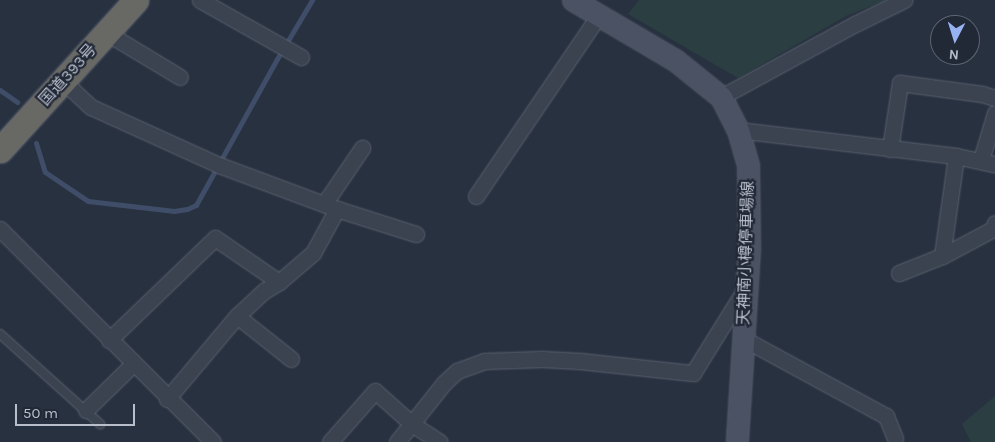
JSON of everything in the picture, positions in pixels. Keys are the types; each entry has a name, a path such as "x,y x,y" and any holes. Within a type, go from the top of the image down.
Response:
{"highway":[{"name":"国道393号","path":"0,150 136,0"}],"main road":[{"name":"天神南小樽停車場線","path":"574,0 675,60 721,97 738,130 748,166 750,249 740,440"}],"street":[{"path":"200,0 301,57"},
{"path":"721,97 855,24 904,0"},
{"path":"476,196 600,16"},
{"path":"107,33 180,76"},
{"path":"63,82 91,107 219,165 331,206 416,234"},
{"path":"890,148 900,83 982,94 995,98"},
{"path":"738,130 956,156 988,162 995,112"},
{"path":"167,399 237,316 264,291 279,282 313,253 331,206 362,148"},
{"path":"942,256 956,156"},
{"path":"899,273 942,256 993,229 995,223"},
{"path":"0,229 167,399 213,442"},
{"path":"109,340 215,238 279,282"},
{"path":"397,442 444,383 457,371 484,361 542,359 580,361 693,374 747,285"},
{"path":"237,316 291,359"},
{"path":"744,339 886,416 896,438"},
{"path":"86,410 133,364"},
{"path":"330,442 374,391 412,424 440,442"}],"lane":[{"path":"0,334 100,424"}],"green space":[{"path":"639,0 886,0 846,16 738,78 628,14"},
{"path":"995,396 995,442 971,442 962,424"}],"waterway":[{"path":"36,143 45,172 88,201 174,211 196,205 312,0"},
{"path":"0,90 17,102"}]}
